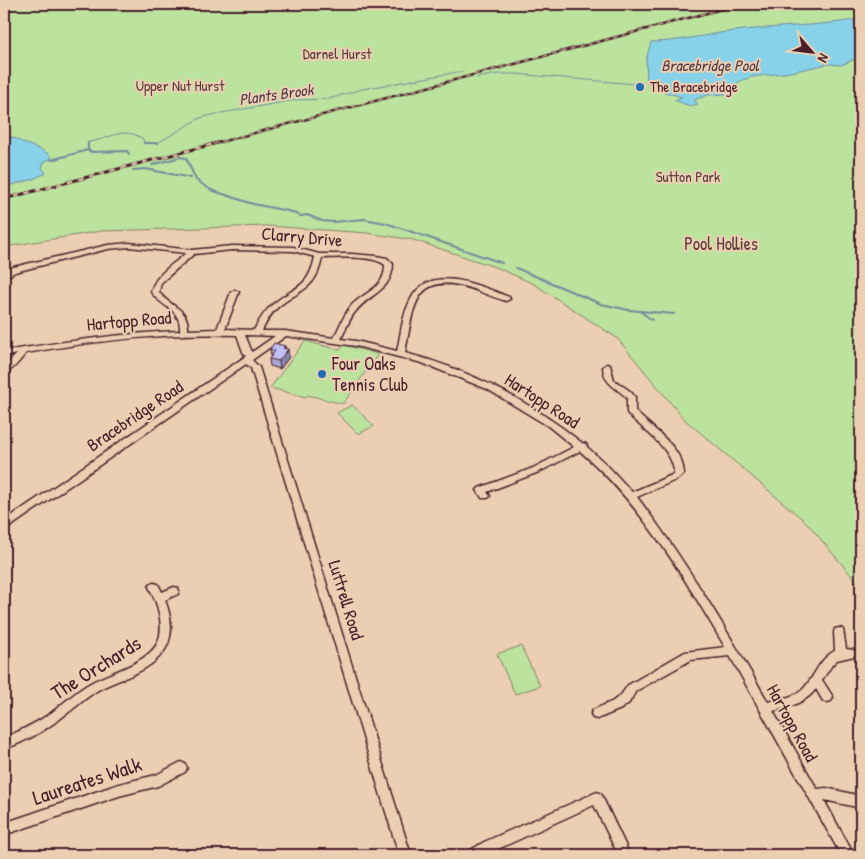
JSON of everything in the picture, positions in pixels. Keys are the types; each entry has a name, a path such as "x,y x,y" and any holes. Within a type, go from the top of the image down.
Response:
{"street":[{"name":"Clarry Drive","path":"4,276 12,270 108,246 129,245 192,252 258,247 293,248 319,256 352,256 384,260 389,264 390,270 383,285 355,307 337,339"},
{"path":"184,332 185,322 183,315 155,292 161,278 192,252"},
{"path":"257,332 271,310 279,302 302,290 317,273 319,256"},
{"path":"401,353 411,309 420,290 427,285 439,281 452,281 503,296"},
{"path":"220,332 235,292"},
{"name":"Hartopp Road","path":"4,354 102,338 184,332 286,333 337,339 401,353 446,367 512,398 582,446 631,496 676,559 733,651 848,855"},
{"name":"Luttrell Road","path":"240,332 246,352 256,367 405,855"},
{"name":"Bracebridge Road","path":"4,526 286,333"},
{"path":"4,371 16,361 24,350"},
{"path":"607,367 607,376 610,380 631,397 631,412 662,441 679,467 679,473 676,477 631,496"},
{"path":"485,496 482,490 536,470 582,446"},
{"name":"The Orchards","path":"4,744 51,719 95,687 146,662 157,653 166,635 166,625 161,597 154,588"},
{"path":"161,597 174,591"},
{"path":"764,708 805,694 824,666 846,653 839,632"},
{"path":"597,714 617,706 625,699 632,688 689,655 733,651"},
{"path":"816,680 827,696"},
{"name":"Laureates Walk","path":"4,829 119,790 158,780 181,768"},
{"path":"814,795 826,793 850,801 861,802"},
{"path":"473,855 488,846 597,798 624,855"}],"green space":[{"name":"Sutton Park","path":"4,4 861,4 861,587 807,523 684,419 617,338 534,284 498,268 414,240 367,233 267,226 101,231 4,247"},
{"name":"Four Oaks Tennis Club","path":"305,341 340,350 344,345 378,354 343,404 270,388"},
{"name":"Four Oaks Tennis Club","path":"352,405 374,426 358,434 337,413"},
{"path":"521,646 540,686 515,694 497,654"}],"water":[{"name":"Bracebridge Pool","path":"861,19 861,56 842,65 828,64 791,72 752,77 740,81 728,94 708,95 694,100 698,104 690,106 674,100 682,97 657,90 647,82 646,60 651,42 672,41 735,31"},
{"path":"10,135 10,137 40,149 52,158 44,162 42,168 46,173 31,180 4,187 4,137"}],"building":[{"path":"274,343 285,346 283,348 288,349 279,361 269,359 275,351 270,349"}],"waterway":[{"name":"Plants Brook","path":"158,143 200,118 216,114 296,100 329,99 362,89 464,71"},
{"name":"Plants Brook","path":"477,78 497,74 515,74 636,84"},
{"name":"Plants Brook","path":"88,150 88,142 122,133 135,135 143,139 144,144"},
{"name":"Plants Brook","path":"144,143 158,143"},
{"name":"Plants Brook","path":"51,160 88,150"},
{"path":"88,150 92,152 127,151 129,154"},
{"path":"152,165 180,157 186,158 196,180 211,190 253,204 288,211 301,216 307,215 322,221 333,222 364,219 386,223 502,263"},
{"path":"133,170 146,169 191,178"},
{"path":"516,268 601,304 629,310 674,314"},
{"path":"641,312 652,320"}],"railway":[{"path":"213,144 741,4"},
{"path":"4,199 217,143"}],"place":[{"name":"The Bracebridge","path":"640,87"},
{"name":"Four Oaks Tennis Club","path":"322,374"}],"park label":[{"name":"Darnel Hurst","path":"337,54"},
{"name":"Upper Nut Hurst","path":"180,86"},
{"name":"Pool Hollies","path":"721,244"}]}
